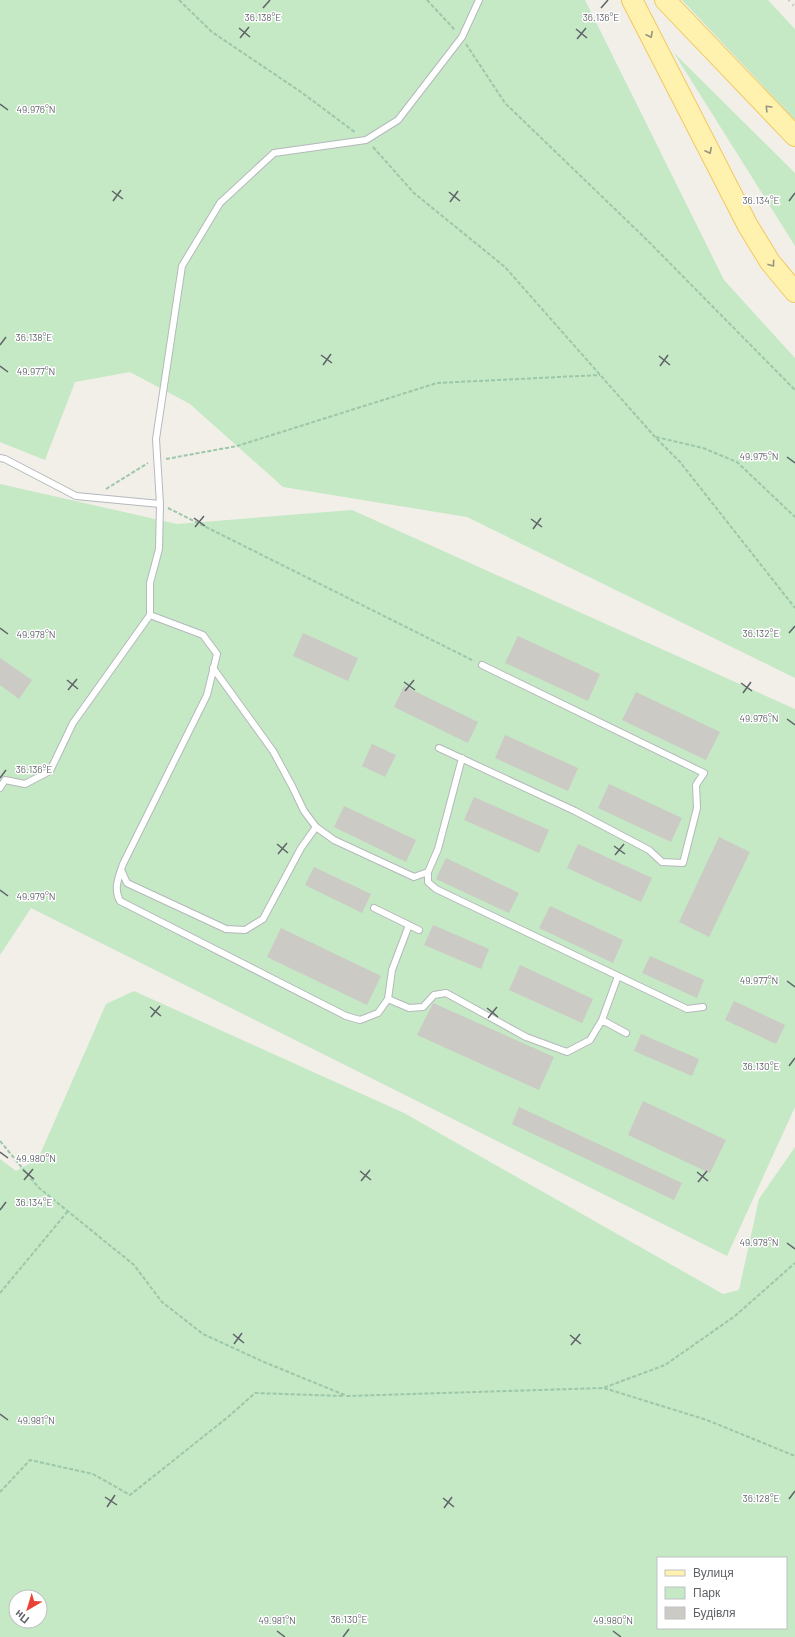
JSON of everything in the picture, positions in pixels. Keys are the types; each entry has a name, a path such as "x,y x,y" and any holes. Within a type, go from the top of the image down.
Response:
{"main road":[{"path":"632,0 748,226 770,262 795,292"},
{"path":"664,0 795,136"}],"lane":[{"path":"0,788 5,780 25,784 50,771 73,723 150,615 150,583 159,549 160,504 156,439 182,266 220,203 274,153 366,140 398,120 462,37 479,0"},
{"path":"0,458 5,459 76,496 160,504"},
{"path":"150,615 203,635 217,654 207,695 121,870 116,894 120,902 346,1016 360,1020 378,1012 388,999 392,970 409,925"},
{"path":"438,748 575,812 643,846 662,862 683,863 696,808 696,785 704,773 482,665"},
{"path":"213,668 273,751 304,811 316,827 334,840 414,877 428,872"},
{"path":"462,758 438,849 428,872 428,882 436,889 687,1008 703,1007"},
{"path":"121,870 127,883 226,929 245,930 263,919 301,848 316,827"},
{"path":"374,908 418,930"},
{"path":"388,999 409,1008 423,1007 434,995 446,993 526,1037 566,1052 590,1040 602,1020 618,976"},
{"path":"602,1020 626,1033"}],"path":[{"path":"179,0 212,32 300,92 366,140 414,193 505,267 655,437 680,462 795,608"},
{"path":"427,0 462,37 505,103 647,240 795,390"},
{"path":"93,498 149,463 236,446 437,383 600,375"},
{"path":"655,437 703,448 737,462 795,516"},
{"path":"160,504 494,670"},
{"path":"0,1141 38,1187 134,1265 162,1302 203,1334 264,1362 347,1396"},
{"path":"0,1293 68,1211"},
{"path":"0,1492 30,1460 93,1474 130,1495 228,1417 255,1393 347,1396 603,1388 665,1365 735,1316 795,1263"},
{"path":"603,1388 707,1420 795,1456"}],"green space":[{"path":"0,0 585,0 724,280 795,358 795,678 467,517 283,487 190,404 130,372 75,382 45,460 0,442"},
{"path":"682,0 768,0 795,29 795,120"},
{"path":"674,53 795,173 795,246"},
{"path":"0,484 177,524 352,510 795,709 795,1107 727,1256 31,908 0,955"},
{"path":"134,991 404,1113 723,1294 739,1290 759,1199 795,1147 795,1637 0,1637 0,1159 16,1171 38,1159 106,1004"}],"building":[{"path":"303,633 358,658 348,681 293,656"},
{"path":"518,636 600,674 588,701 505,663"},
{"path":"0,658 32,680 19,699 0,685"},
{"path":"404,686 478,722 468,743 394,707"},
{"path":"636,692 720,732 706,760 622,720"},
{"path":"505,735 578,768 568,791 495,758"},
{"path":"372,744 396,755 385,777 362,766"},
{"path":"609,784 682,818 671,842 598,808"},
{"path":"474,797 549,830 539,853 464,820"},
{"path":"344,806 416,840 406,862 334,827"},
{"path":"719,837 750,852 709,937 679,922"},
{"path":"578,844 652,878 641,902 567,868"},
{"path":"446,858 519,893 509,913 436,879"},
{"path":"314,867 371,894 362,913 305,885"},
{"path":"550,906 623,940 613,963 539,928"},
{"path":"433,925 489,949 481,969 424,945"},
{"path":"281,928 381,976 367,1005 267,957"},
{"path":"650,956 704,980 697,998 642,973"},
{"path":"520,965 593,999 582,1023 509,990"},
{"path":"734,1001 785,1025 776,1044 725,1020"},
{"path":"433,1003 554,1057 539,1090 417,1035"},
{"path":"641,1034 699,1059 692,1076 634,1051"},
{"path":"643,1101 726,1140 710,1173 628,1135"},
{"path":"519,1107 682,1183 674,1200 512,1124"}],"railway":[{"path":"789,0 795,7"}]}
